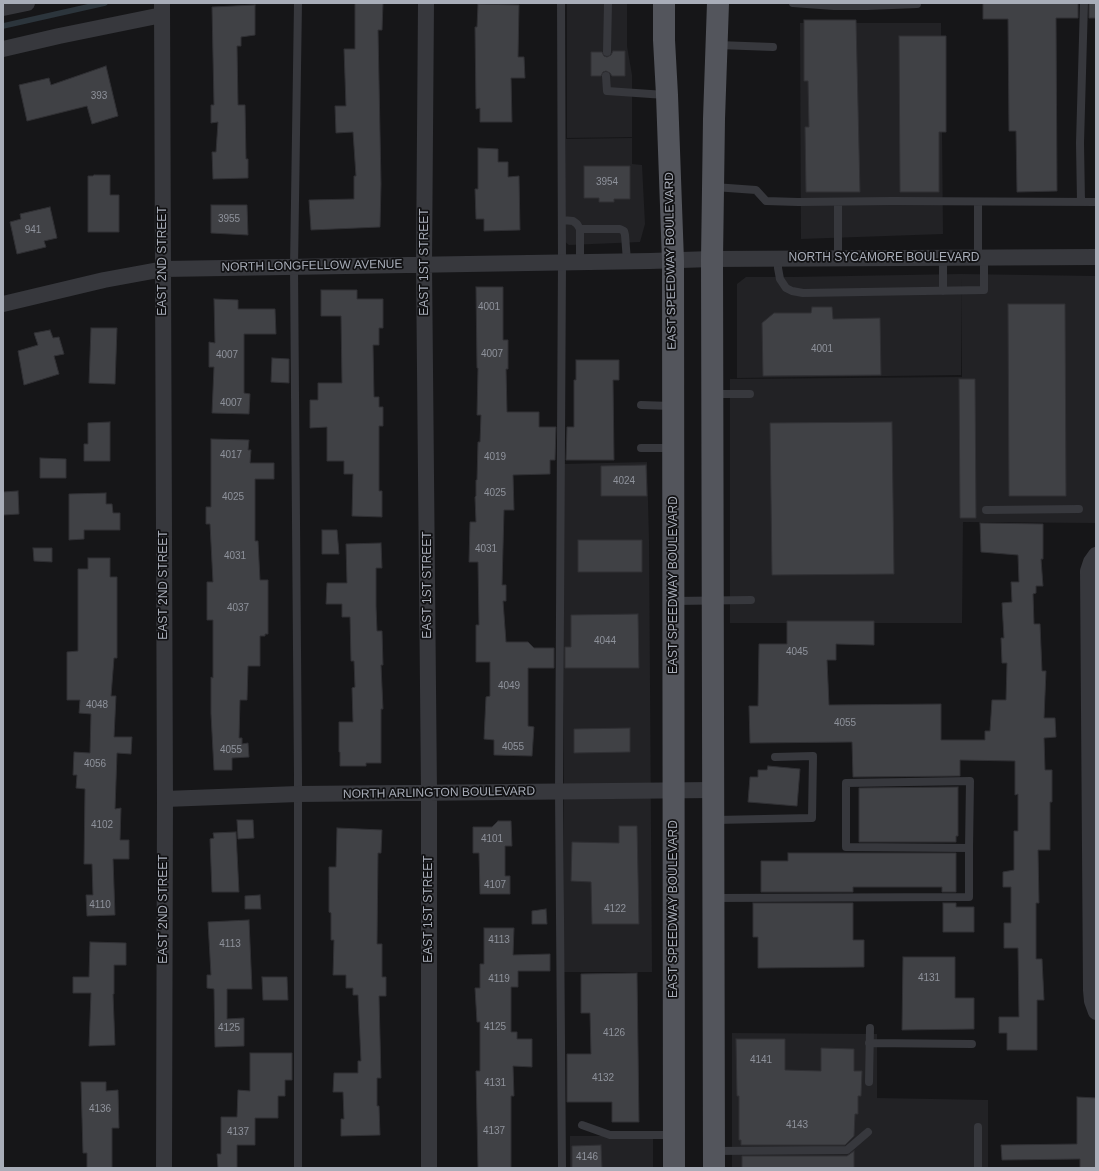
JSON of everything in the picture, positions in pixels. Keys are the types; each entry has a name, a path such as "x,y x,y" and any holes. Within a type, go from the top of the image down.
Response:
{"main road":[{"name":"EAST SPEEDWAY BOULEVARD","path":"664,3 664,40 673,261 674,1168"},
{"path":"714,1160 712,259 718,3"}],"street":[{"path":"3,8 27,3"},
{"name":"EAST 1ST STREET","path":"426,3 424,264 429,792 429,1168"},
{"path":"3,49 162,9"},
{"name":"EAST 2ND STREET","path":"162,9 165,799 164,1168"},
{"name":"NORTH SYCAMORE BOULEVARD","path":"673,261 712,259 1096,257"},
{"name":"NORTH LONGFELLOW AVENUE","path":"3,304 104,280 164,269 673,261"},
{"path":"1096,555 1091,562 1088,571 1090,990 1096,1012"},
{"name":"NORTH ARLINGTON BOULEVARD","path":"165,799 298,794 714,790"}],"lane":[{"path":"298,3 294,267 298,794 298,1168"},
{"path":"561,3 562,262 559,791 562,1168"},
{"path":"607,52 608,3"},
{"path":"793,3 832,5 917,3"},
{"path":"1081,202 1080,143 1084,3"},
{"path":"717,45 773,47"},
{"path":"606,76 607,91 667,95"},
{"path":"714,187 756,190 766,201 1096,202"},
{"path":"838,202 838,258"},
{"path":"778,259 780,279 786,288 803,293 984,290 978,202"},
{"path":"562,220 573,221 580,229 580,262"},
{"path":"580,229 620,229 624,231 627,261"},
{"path":"943,258 943,291"},
{"path":"713,394 750,394"},
{"path":"641,405 673,406"},
{"path":"641,448 674,448"},
{"path":"986,510 1079,509"},
{"path":"674,601 751,600"},
{"path":"714,820 812,818 813,756 775,757"},
{"path":"714,898 969,897 970,781 846,783 846,847 969,848"},
{"path":"869,1082 870,1028"},
{"path":"869,1043 972,1044"},
{"path":"582,1125 610,1135 674,1135"},
{"path":"978,1127 978,1168"},
{"path":"714,1160 848,1150 868,1132"}],"shaded area":[{"path":"567,3 627,3 627,46 632,75 632,137 567,138"},
{"path":"800,23 941,23 943,234 801,239"},
{"path":"632,138 632,164 642,165 645,224 640,242 569,245 565,242 566,139"},
{"path":"961,274 1096,276 1096,523 963,522 962,623 730,623 730,379 962,377 961,279 961,375 737,378 737,284 746,277"},
{"path":"647,462 649,540 652,972 564,972 564,464"},
{"path":"732,1033 877,1034 877,1098 988,1100 988,1168 732,1168"},
{"path":"570,1136 653,1136 653,1168 570,1168"}],"building":[{"path":"355,3 383,3 382,30 378,30 381,184 380,227 311,230 309,200 354,199 354,176 356,176 353,132 336,133 335,106 346,106 344,49 355,49"},
{"path":"983,3 1078,3 1078,18 1056,18 1057,191 1017,192 1016,131 1009,131 1008,19 983,19"},
{"path":"1089,3 1096,3 1096,18 1089,18"},
{"path":"478,4 519,5 518,57 524,57 525,78 511,78 512,122 480,122 480,108 476,109 475,27 477,27"},
{"path":"255,5 255,35 241,37 241,46 237,46 238,105 245,105 246,159 248,159 248,178 213,179 212,152 216,152 218,122 211,123 211,105 214,105 212,7"},
{"path":"804,20 856,20 860,192 806,192 805,127 809,127 808,81 804,81"},
{"path":"899,36 946,36 946,132 939,132 939,192 900,192"},
{"path":"613,51 625,51 625,76 612,76 606,71 603,72 601,76 591,76 591,52 602,52 604,56 607,57 611,55"},
{"path":"106,66 118,116 92,124 87,106 27,121 19,85 49,78 51,85"},
{"path":"478,148 498,149 498,162 508,162 508,177 519,176 520,230 484,231 484,219 476,219 475,189 478,189"},
{"path":"584,166 630,166 630,199 614,199 614,202 599,202 599,198 584,198"},
{"path":"110,175 110,195 119,195 119,232 88,232 88,176"},
{"path":"211,205 247,205 248,235 211,233"},
{"path":"50,207 57,238 44,241 46,247 17,254 10,222 21,219 20,214"},
{"path":"476,287 503,287 503,340 508,340 508,369 506,369 507,412 539,412 539,427 556,427 555,460 550,460 550,474 513,475 514,510 504,510 502,585 506,585 506,601 503,601 506,642 528,642 534,648 554,648 554,668 528,668 528,726 534,727 532,756 494,755 494,740 484,739 486,697 490,696 490,662 476,662 476,625 479,625 478,562 469,562 470,522 476,522 475,497 481,415 477,415 478,368"},
{"path":"321,290 357,290 357,299 383,299 383,328 379,328 379,345 373,345 374,397 379,397 379,407 383,407 383,426 379,426 379,491 382,491 382,517 352,516 353,474 344,474 344,461 327,461 327,427 310,428 310,400 318,400 318,383 342,383 341,316 321,316"},
{"path":"214,299 238,300 238,309 275,309 276,334 244,334 244,393 250,394 249,414 212,413 214,367 209,367 209,342 215,343"},
{"path":"1008,304 1065,304 1066,496 1009,496"},
{"path":"812,307 832,307 833,319 880,318 881,375 763,376 762,323 774,313 811,313"},
{"path":"91,328 117,328 115,384 89,383"},
{"path":"50,330 53,338 59,337 64,354 54,356 59,374 24,385 18,351 38,345 34,333"},
{"path":"272,358 289,359 289,383 271,382"},
{"path":"576,360 619,360 619,380 613,380 614,460 566,460 567,427 574,427 574,380 576,380"},
{"path":"959,379 975,379 976,518 960,518"},
{"path":"110,422 110,461 84,461 84,444 88,444 88,423"},
{"path":"892,422 894,574 772,575 770,423"},
{"path":"211,439 249,440 248,450 251,450 250,463 274,463 274,479 255,479 255,541 258,541 260,580 268,580 268,634 265,634 265,636 260,636 260,666 248,666 247,700 240,700 239,738 242,738 242,744 248,743 249,757 232,758 232,770 214,770 211,714 211,677 213,678 213,620 207,620 207,582 213,582 210,524 206,524 206,507 211,507"},
{"path":"40,458 66,459 66,478 40,478"},
{"path":"646,465 647,496 601,496 601,466"},
{"path":"18,491 19,514 3,515 3,492"},
{"path":"106,493 106,504 112,504 113,513 120,513 120,530 84,530 84,539 69,540 69,494"},
{"path":"980,523 1043,524 1043,559 1041,559 1043,586 1036,586 1036,593 1033,594 1034,624 1040,624 1042,671 1046,671 1044,718 1055,718 1056,737 1044,738 1045,770 1052,770 1052,802 1050,802 1050,850 1038,850 1039,903 1036,903 1036,959 1042,959 1044,1000 1037,1000 1037,1050 1007,1050 1007,1033 999,1033 999,1017 1019,1017 1018,948 1004,948 1004,923 1011,923 1011,887 1003,887 1003,872 1014,870 1014,831 1018,831 1018,794 1015,795 1015,761 960,760 960,776 853,777 852,742 750,743 749,706 758,706 759,644 787,644 787,621 874,621 874,645 836,644 836,660 827,660 829,705 941,704 941,740 985,740 985,731 990,731 992,700 1006,700 1007,663 1002,663 1001,638 1004,638 1002,603 1012,602 1011,582 1019,582 1018,555 981,552"},
{"path":"322,530 337,530 339,554 322,554"},
{"path":"578,540 642,540 642,572 578,572"},
{"path":"381,543 382,568 376,568 376,606 377,631 382,631 383,665 381,665 383,709 381,709 381,763 366,763 366,766 340,766 339,722 353,722 352,688 355,687 354,661 351,661 350,617 342,617 342,604 326,604 327,583 347,583 346,544"},
{"path":"33,548 52,548 52,562 34,561"},
{"path":"88,558 110,558 110,577 117,577 117,658 114,658 111,696 116,696 114,737 132,737 131,754 117,753 115,809 121,808 120,840 129,840 129,859 113,859 115,915 87,916 86,895 93,895 92,864 84,864 85,789 76,788 77,775 73,775 74,752 90,753 91,714 79,713 80,700 67,700 67,652 78,651 78,569 88,569"},
{"path":"638,614 639,668 565,668 565,647 571,647 571,615"},
{"path":"630,728 630,752 574,753 574,729"},
{"path":"768,766 800,769 797,806 748,802 750,777 758,777 758,770 767,770"},
{"path":"958,787 958,836 956,836 956,842 859,842 859,788"},
{"path":"237,820 253,820 254,838 238,839"},
{"path":"498,821 511,821 512,846 505,846 505,876 510,876 510,894 480,894 479,853 473,853 473,827 492,827"},
{"path":"619,826 637,826 639,924 592,924 591,882 571,881 572,842 619,843"},
{"path":"337,828 382,830 381,853 378,853 377,944 382,944 382,977 386,977 386,996 379,996 381,1078 377,1078 377,1106 379,1106 380,1135 341,1136 341,1119 344,1119 343,1092 333,1092 334,1073 358,1073 358,1061 361,1061 358,995 353,995 353,988 346,988 346,975 333,975 334,940 331,940 331,913 329,912 329,867 336,867"},
{"path":"236,832 239,892 212,892 210,839 214,838 213,833"},
{"path":"788,853 956,853 956,892 942,892 942,887 853,887 853,892 761,892 761,861 788,861"},
{"path":"260,895 261,909 245,909 245,896"},
{"path":"753,903 853,903 853,940 864,940 864,967 758,968 758,937 753,937"},
{"path":"943,903 956,903 956,907 974,907 974,932 943,932"},
{"path":"546,909 547,924 532,924 532,911"},
{"path":"249,920 252,989 227,989 227,1019 244,1018 244,1046 215,1047 214,989 207,988 207,975 211,975 208,922"},
{"path":"484,928 514,928 513,955 550,954 550,971 518,971 518,987 511,987 511,1032 517,1032 517,1039 532,1039 532,1067 513,1066 514,1096 511,1096 511,1168 478,1168 476,1071 480,1071 480,1022 477,1022 475,988 480,988 480,964 484,964"},
{"path":"90,942 126,943 126,965 114,965 113,994 115,1045 89,1046 91,993 73,993 73,977 89,977"},
{"path":"903,957 955,957 955,998 974,998 974,1029 902,1030"},
{"path":"637,973 639,1122 612,1122 612,1102 567,1102 567,1054 591,1054 590,1013 581,1013 581,974"},
{"path":"262,977 287,977 288,1000 263,1000"},
{"path":"736,1039 785,1039 785,1070 821,1071 821,1048 854,1049 854,1071 862,1071 861,1096 858,1096 858,1114 855,1114 854,1136 845,1145 741,1145 741,1140 739,1140 739,1096 737,1096"},
{"path":"250,1053 292,1053 292,1080 285,1080 285,1096 278,1096 278,1118 255,1118 255,1145 237,1145 237,1168 218,1168 217,1154 221,1154 221,1117 237,1117 238,1090 250,1091"},
{"path":"81,1082 106,1082 106,1091 118,1090 119,1128 112,1128 112,1168 87,1168 87,1153 83,1153"},
{"path":"1077,1097 1096,1098 1096,1168 1080,1168 1080,1159 1002,1160 1001,1145 1077,1144"},
{"path":"601,1145 602,1168 572,1168 572,1146"},
{"path":"854,1151 854,1168 742,1168 742,1156 847,1156"}],"waterway":[{"path":"3,26 105,3"}]}
